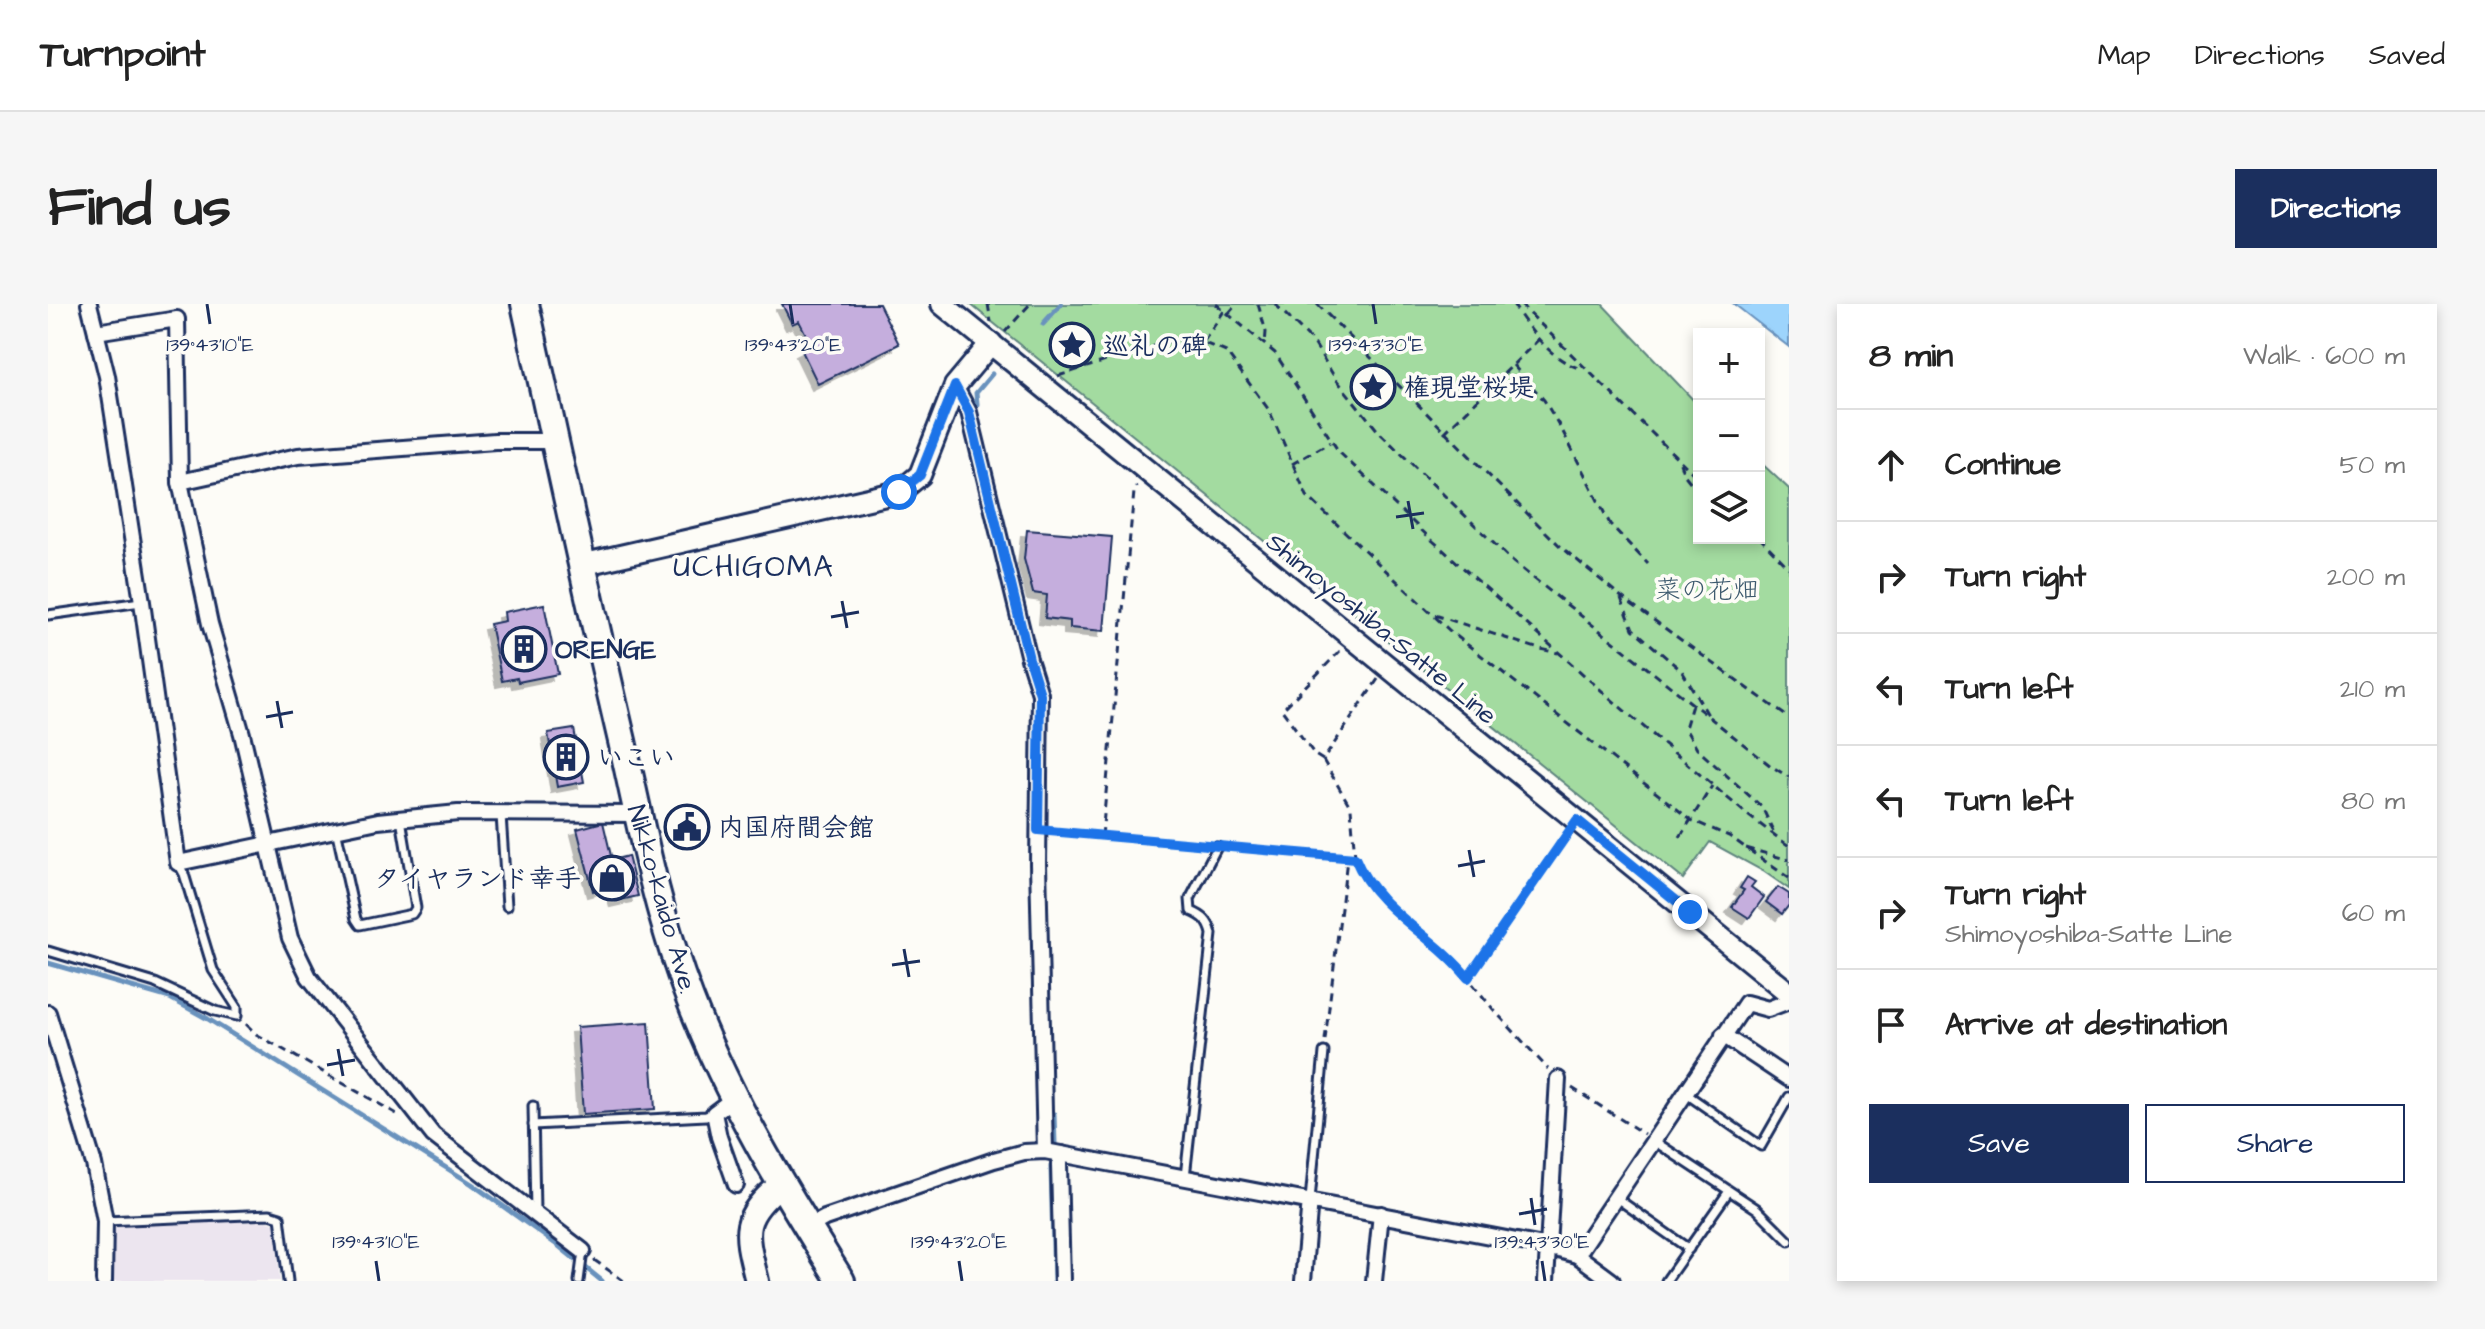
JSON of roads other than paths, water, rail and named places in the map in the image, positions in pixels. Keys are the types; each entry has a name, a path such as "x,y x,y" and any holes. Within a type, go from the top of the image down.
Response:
{"highway":[{"name":"Nikko-kaido Ave.","path":"525,304 638,814 688,994 724,1106 780,1185 841,1281"}],"main road":[{"name":"Shimoyoshiba-Satte Line","path":"942,304 995,335 1146,469 1789,993"},
{"path":"581,565 899,492 920,475 955,386 995,335"},
{"path":"757,1281 750,1250 749,1218 760,1201 780,1185"}],"street":[{"path":"89,304 107,376 178,863 336,829 401,819 458,813 638,814"},
{"path":"96,332 177,319 180,482 210,624 242,734 290,938 309,977 433,1135 583,1254"},
{"path":"955,386 969,412 1040,694 1038,830 1045,1151"},
{"path":"180,482 298,456 479,442 555,441"},
{"path":"1577,1255 1746,1003 1768,1009 1789,1001"},
{"path":"48,1013 89,1145 105,1221 104,1281"},
{"path":"1723,1035 1789,1079"},
{"path":"1546,1281 1558,1079"},
{"path":"724,1106 722,1149 736,1185"},
{"path":"807,1228 825,1218 994,1160 1024,1152 1045,1151 1548,1247 1577,1255 1612,1281"},
{"path":"1062,1154 1059,1165 1062,1281"},
{"path":"1303,1281 1310,1200"},
{"path":"1374,1281 1381,1214"}],"lane":[{"path":"48,615 142,602"},
{"path":"501,815 507,906"},
{"path":"336,829 356,919 360,925 412,914 416,908 401,819"},
{"path":"1185,1177 1212,934 1209,924 1201,915 1191,911 1190,899 1217,847"},
{"path":"48,951 155,983 215,1011 237,1016 237,1007 213,970 178,863"},
{"path":"1310,1200 1324,1052"},
{"path":"1685,1093 1761,1146 1789,1097"},
{"path":"533,1106 535,1214"},
{"path":"533,1125 706,1116 724,1106"},
{"path":"1653,1140 1757,1209 1789,1241"},
{"path":"1666,1281 1729,1191"},
{"path":"1615,1197 1689,1249"},
{"path":"105,1221 270,1214 280,1217 288,1281"},
{"path":"579,1281 583,1254"}],"water":[{"path":"1734,304 1789,304 1789,347"}],"waterway":[{"path":"1043,324 1061,304"},
{"path":"977,404 976,393 992,374"},
{"path":"48,963 170,998 208,1019 472,1184 602,1281"},
{"path":"1054,1114 1055,1144"},
{"path":"1051,1166 1054,1281"}],"place":[{"name":"巡礼の碑","path":"1072,345"},
{"name":"権現堂桜堤","path":"1373,387"},
{"name":"ORENGE","path":"524,649"},
{"name":"いこい","path":"566,757"},
{"name":"内国府間会館","path":"687,827"},
{"name":"タイヤランド幸手","path":"612,878"}],"district":[{"name":"UCHIGOMA","path":"754,566"}],"park label":[{"name":"菜の花畑","path":"1707,589"}]}
